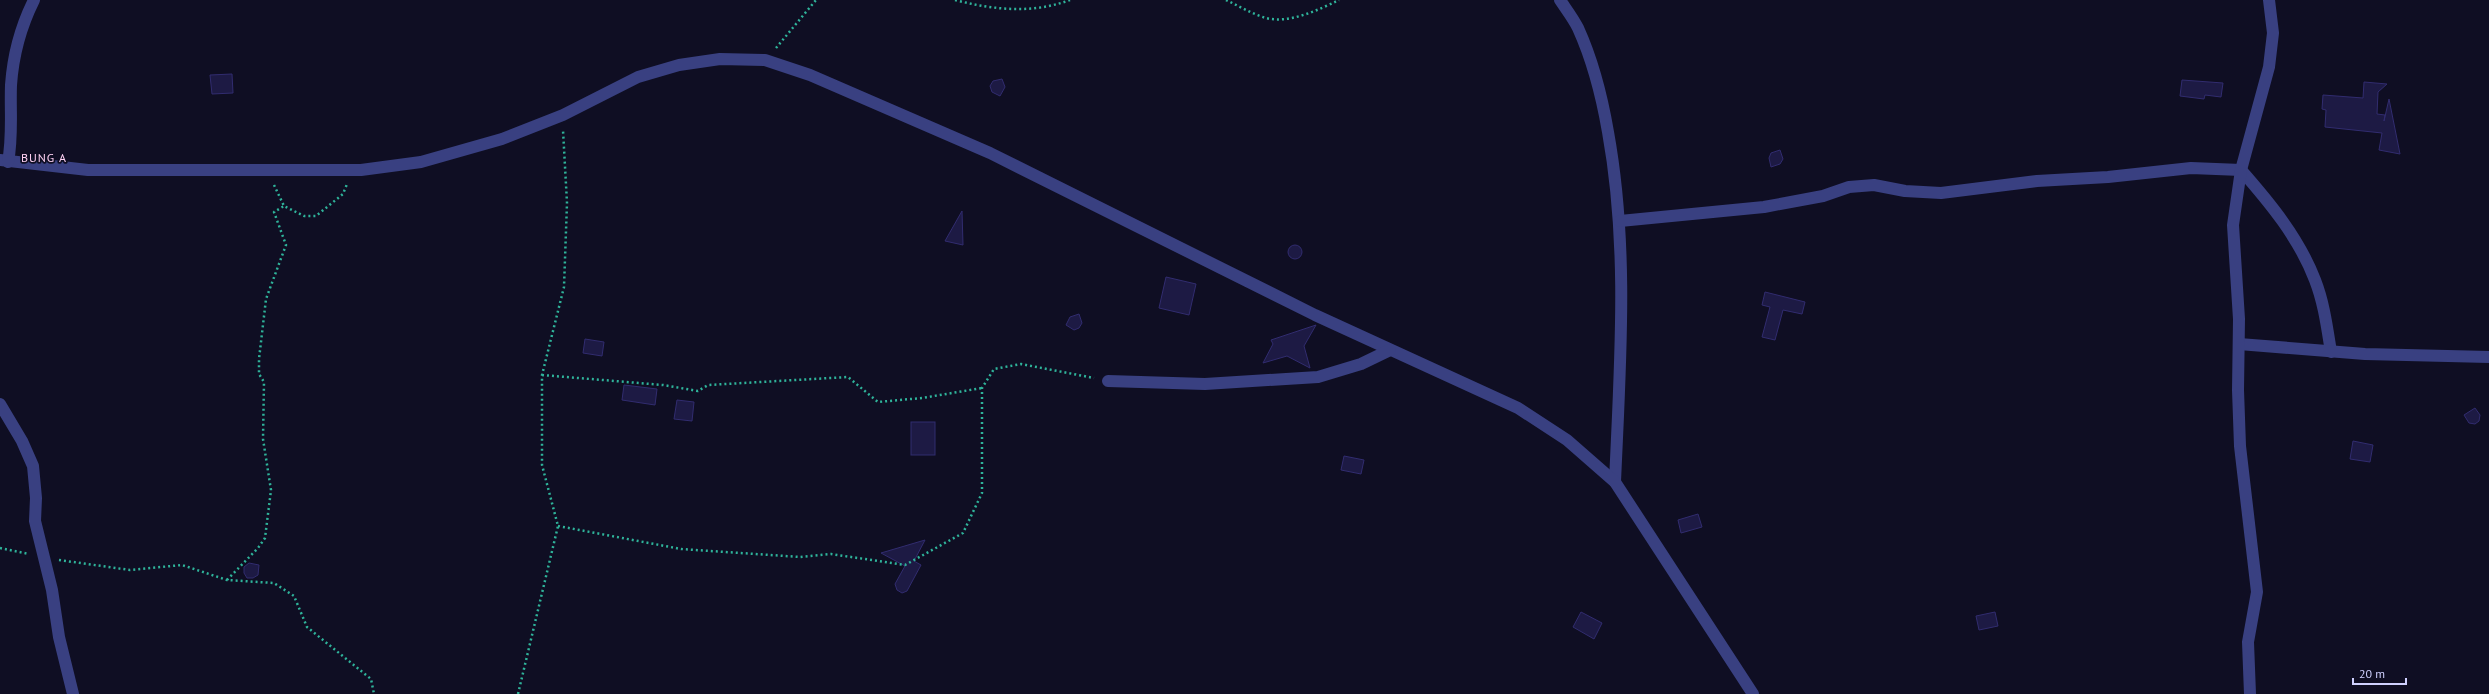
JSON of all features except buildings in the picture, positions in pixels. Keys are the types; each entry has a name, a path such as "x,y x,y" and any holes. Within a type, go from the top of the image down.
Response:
{"street":[{"path":"34,0 24,20 15,56 11,84 12,140 4,161 88,170 361,170 421,162 468,150 563,115 638,77 680,65 720,59 765,60 810,75 990,153 1390,350 1518,408 1567,440 1615,482 1753,694"},
{"path":"1560,0 1577,27 1596,79 1614,163 1620,221 1622,310 1615,482"},
{"path":"2250,694 2248,642 2257,592 2240,446 2238,390 2239,344 2233,225 2241,170 2269,67 2273,33 2269,0"},
{"path":"1620,221 1764,207 1823,196 1849,187 1874,185 1905,191 1941,193 2037,181 2108,177 2191,168 2241,170 2274,208 2300,248 2312,273 2325,313 2331,352"},
{"path":"2239,344 2331,352 2489,357"},
{"path":"1108,381 1204,384 1318,377 1361,364 1390,350"},
{"path":"0,404 22,441 33,466 36,498 35,521 52,590 59,637 74,694"}],"path":[{"path":"765,60 816,0"},
{"path":"955,0 987,8 1009,10 1048,8 1070,0"},
{"path":"1226,0 1266,18 1282,20 1304,14 1339,0"},
{"path":"518,694 558,526 542,465 542,375 564,287 567,203 563,115"},
{"path":"277,171 274,185 284,206 304,216 316,216 343,194 348,181 361,170"},
{"path":"227,580 258,548 265,538 270,490 263,439 264,382 259,374 259,359 266,299 286,245 274,212 284,206"},
{"path":"558,526 681,549 800,557 831,554 904,565 963,533 982,493 982,388 994,369 1021,364 1108,381"},
{"path":"542,375 663,385 698,391 708,385 848,377 878,402 922,398 982,388"},
{"path":"0,548 44,558 130,570 182,565 227,580 274,583 294,596 306,627 371,679 374,694"}],"district":[{"name":"BUNG A","path":"44,158"}]}
